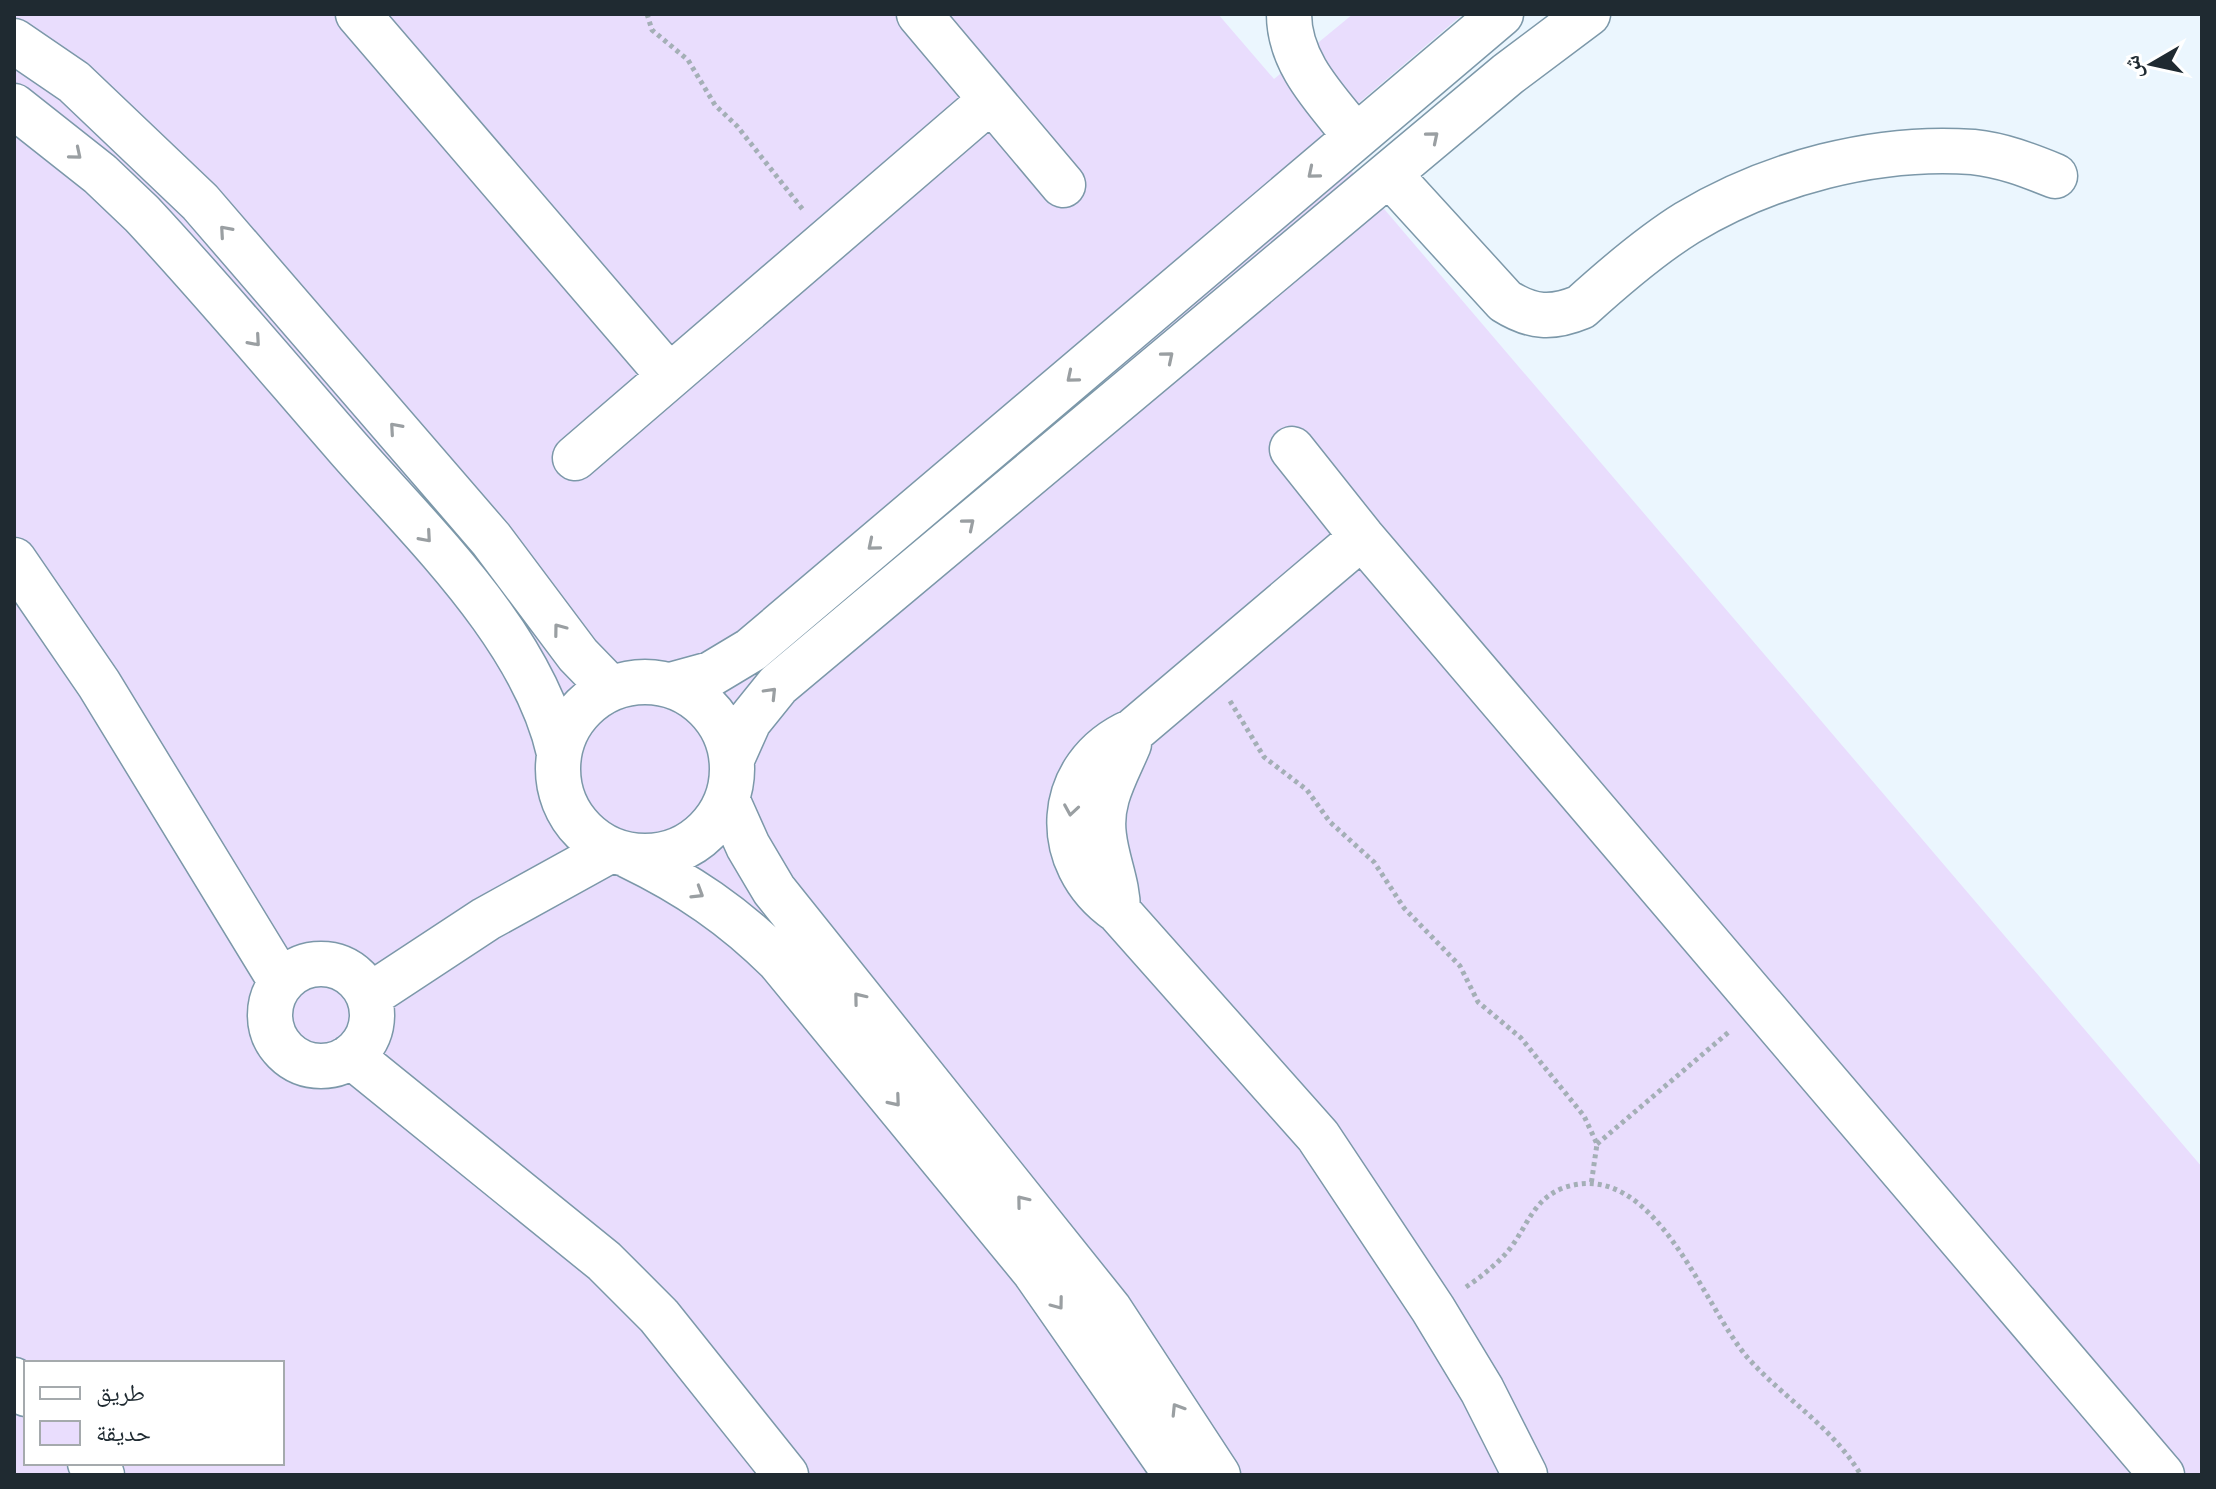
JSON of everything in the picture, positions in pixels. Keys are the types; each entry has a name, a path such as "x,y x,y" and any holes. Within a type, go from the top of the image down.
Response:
{"street":[{"path":"358,14 669,376"},
{"path":"919,14 1063,185"},
{"path":"1289,14 1295,52 1308,76 1356,137"},
{"path":"671,685 711,674 751,650 1501,14"},
{"path":"369,996 486,919 620,853 650,857 689,845 705,833 730,779 749,721 778,685 1508,74 1588,14"},
{"path":"14,41 74,82 200,202 491,539 578,655 610,688"},
{"path":"575,458 991,100"},
{"path":"14,106 100,174 142,214 454,570 533,678 552,723 559,753 561,792 568,811 579,827 620,853 708,898 743,925 779,961 1034,1271 1176,1475"},
{"path":"1389,174 1505,301 1523,312 1543,317 1562,315 1581,307 1685,224 1764,186 1806,172 1892,154 1975,152 2016,160 2055,176"},
{"path":"1292,449 1362,537 2162,1475"},
{"path":"1362,537 1133,731 1107,793 1103,814 1104,836 1115,876 1118,911 1318,1136 1433,1309 1482,1390 1525,1475"},
{"path":"14,560 99,684 281,982"},
{"path":"559,753 576,714 610,688 651,681 671,685 690,693 712,714 728,740 730,779 748,846 774,890 1110,1310 1218,1475"},
{"path":"326,963 352,974 369,996 372,1023 368,1036 351,1056 337,1064 321,1066 290,1056 271,1029 269,1013 281,982 294,970 309,964 326,963"},
{"path":"351,1056 604,1261 659,1316 786,1475"}],"path":[{"path":"647,14 652,30 688,60 715,105 737,126 827,239"},
{"path":"1210,665 1252,742 1278,769 1307,790 1330,822 1374,862 1404,908 1460,966 1478,1002 1521,1038 1584,1116 1597,1144 1591,1185"},
{"path":"1597,1144 1762,1005"},
{"path":"1433,1309 1472,1283 1509,1250 1528,1215 1550,1195 1580,1184 1634,1200 1666,1228 1703,1294 1745,1354 1769,1381 1830,1432 1861,1475"}],"green space":[{"path":"14,14 1218,14 1274,79 1353,14 1463,14 1321,135 2202,1167 2202,1475 14,1475"}]}
